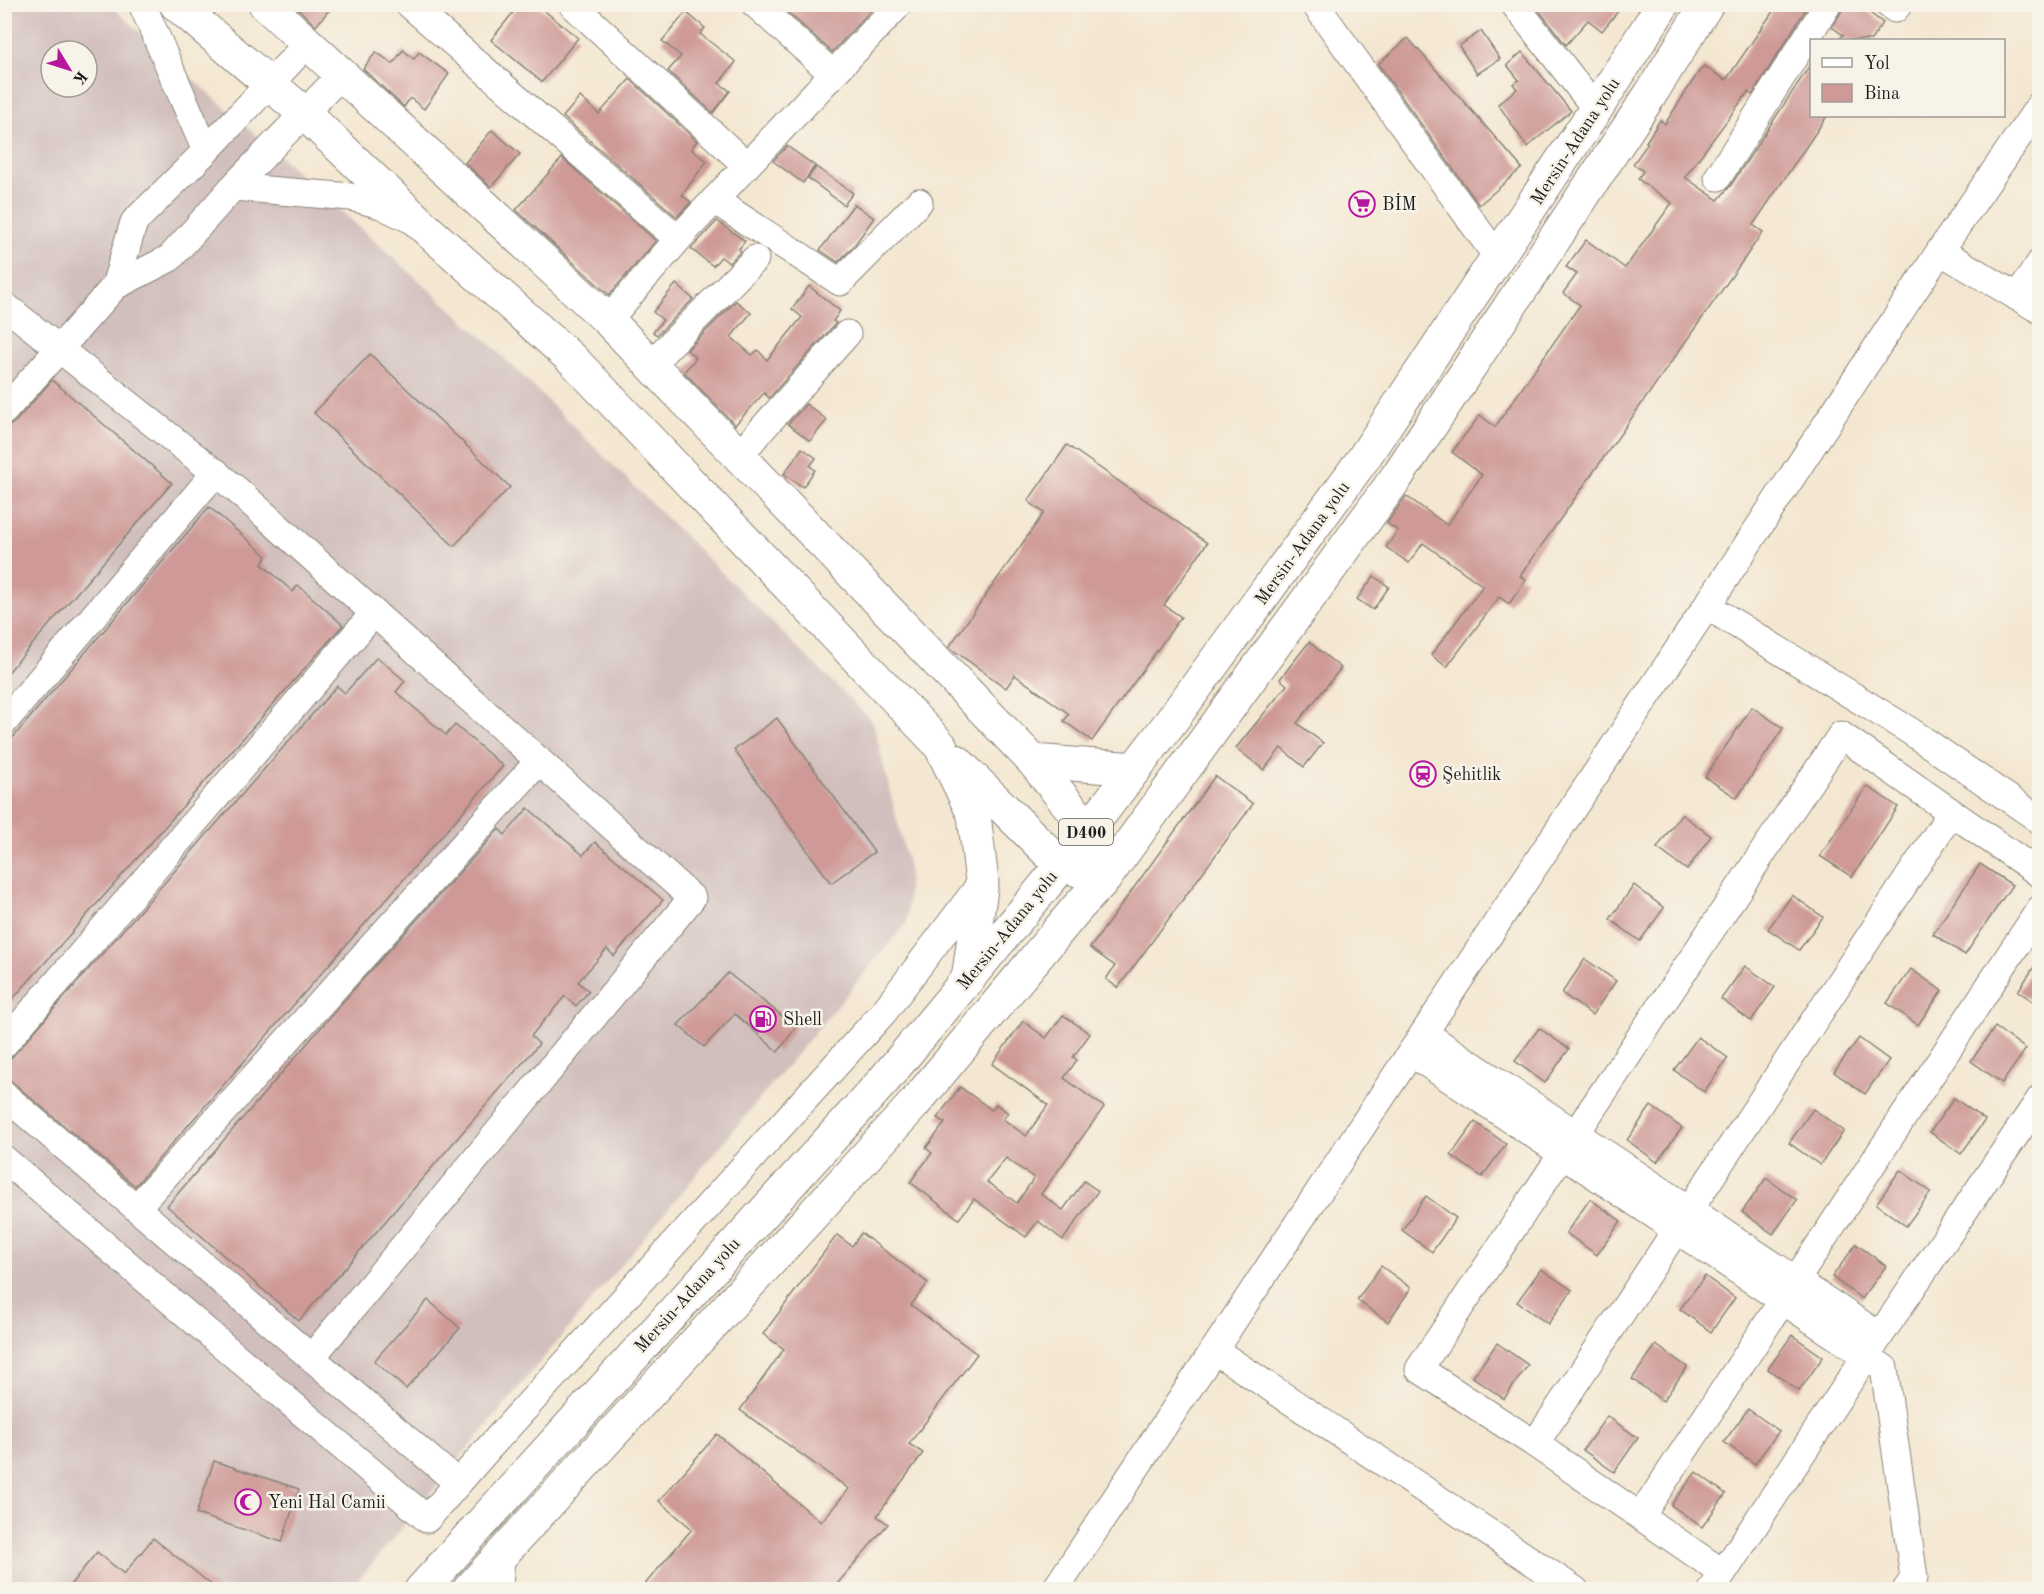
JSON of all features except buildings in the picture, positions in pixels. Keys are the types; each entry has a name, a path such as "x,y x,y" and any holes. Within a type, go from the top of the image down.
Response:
{"main road":[{"path":"176,4 305,114 423,226 574,361 940,745 1061,865 1105,878"},
{"path":"265,4 608,320 1033,760 1088,829 1105,878"},
{"name":"Mersin-Adana yolu","path":"421,1590 884,1080 1061,865 1135,769 1363,459 1596,110 1663,4"},
{"name":"Mersin-Adana yolu","path":"469,1590 914,1104 1078,907 1105,878 1396,478 1650,95 1707,4"},
{"path":"940,745 974,816 982,882 968,979"},
{"path":"1033,760 1135,769"}],"street":[{"path":"142,4 206,151"},
{"path":"409,4 678,239"},
{"path":"572,4 746,165"},
{"path":"755,4 833,74"},
{"path":"608,320 678,239 898,4"},
{"path":"1315,4 1498,258"},
{"path":"1514,4 1596,110"},
{"path":"1718,177 1828,4"},
{"path":"1888,4 1895,9 1899,4"},
{"path":"115,286 134,222 206,151 308,43"},
{"path":"4,411 115,286 170,258 233,187 342,74"},
{"path":"1055,1590 1940,251 2040,105"},
{"path":"233,187 351,197 381,205 423,226"},
{"path":"714,200 840,282 919,202"},
{"path":"1940,251 2028,303 2040,263"},
{"path":"651,364 755,259"},
{"path":"4,305 216,472 692,898 311,1358"},
{"path":"739,455 847,334"},
{"path":"4,722 216,472"},
{"path":"1707,606 1910,731 2040,820"},
{"path":"4,1044 374,613"},
{"path":"2040,874 1841,735 1419,1370 1535,1444 1641,1516 1718,1581 2040,1099"},
{"path":"137,1207 539,761"},
{"path":"1535,1444 1952,813"},
{"path":"4,1160 427,1519 882,1013 982,882"},
{"path":"1641,1516 2040,909"},
{"path":"1418,1043 1873,1346 1884,1368 1917,1586"},
{"path":"4,1095 458,1483"},
{"path":"1214,1350 1575,1590"},
{"path":"499,1590 501,1556"}],"shaded area":[{"path":"5,5 110,5 489,343 873,722 909,869 907,922 351,1589 5,1590"}],"place":[{"name":"BİM","path":"1362,204"},
{"name":"Şehitlik","path":"1423,774"},
{"name":"Shell","path":"763,1019"},
{"name":"Yeni Hal Camii","path":"248,1502"}]}
